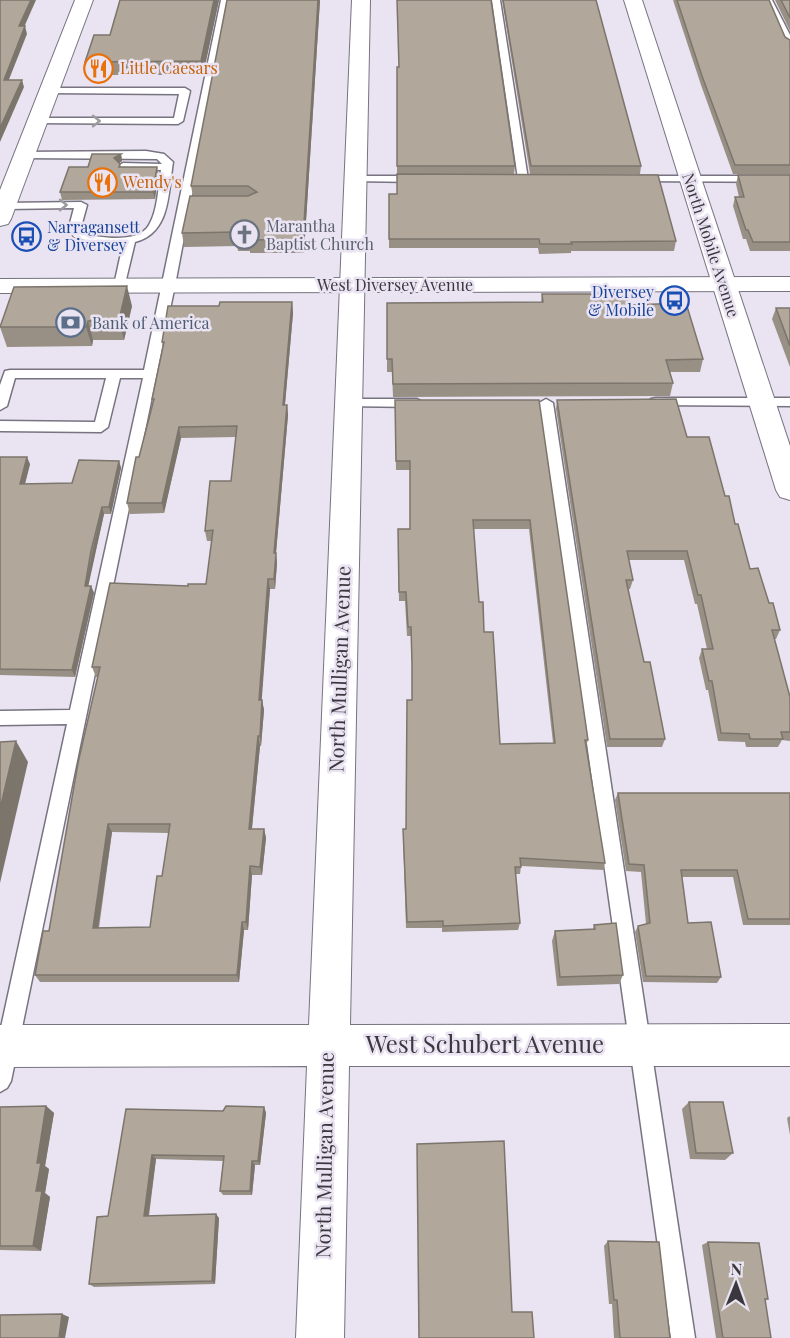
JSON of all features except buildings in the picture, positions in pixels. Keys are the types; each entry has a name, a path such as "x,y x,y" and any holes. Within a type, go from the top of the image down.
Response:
{"street":[{"path":"1,215 84,0"},
{"name":"North Mulligan Avenue","path":"320,1338 361,0"},
{"name":"North Mobile Avenue","path":"633,0 790,490"},
{"name":"West Diversey Avenue","path":"0,286 790,284"},
{"name":"West Schubert Avenue","path":"2,1058 328,1046 790,1045"}],"lane":[{"path":"2,1058 169,285 189,205 225,0"},
{"path":"496,0 523,179"},
{"path":"768,0 790,44"},
{"path":"38,121 178,121 184,91 49,91"},
{"path":"63,154 92,166"},
{"path":"1,215 81,205 75,227 78,235 90,240 130,240 146,235 154,226 168,162 160,156 146,154 24,155"},
{"path":"123,166 167,167"},
{"path":"630,179 790,178"},
{"path":"356,179 427,179"},
{"path":"120,285 130,240"},
{"path":"0,406 10,374 150,374"},
{"path":"0,426 100,427 114,374"},
{"path":"637,402 790,402"},
{"path":"348,403 429,403"},
{"path":"546,403 683,1338"},
{"path":"0,718 77,717"}],"place":[{"name":"Little Caesars","path":"99,68"},
{"name":"Wendy's","path":"102,182"},
{"name":"Marantha Baptist Church","path":"245,235"},
{"name":"Narragansett & Diversey","path":"26,236"},
{"name":"Diversey & Mobile","path":"675,301"},
{"name":"Bank of America","path":"71,323"}]}
